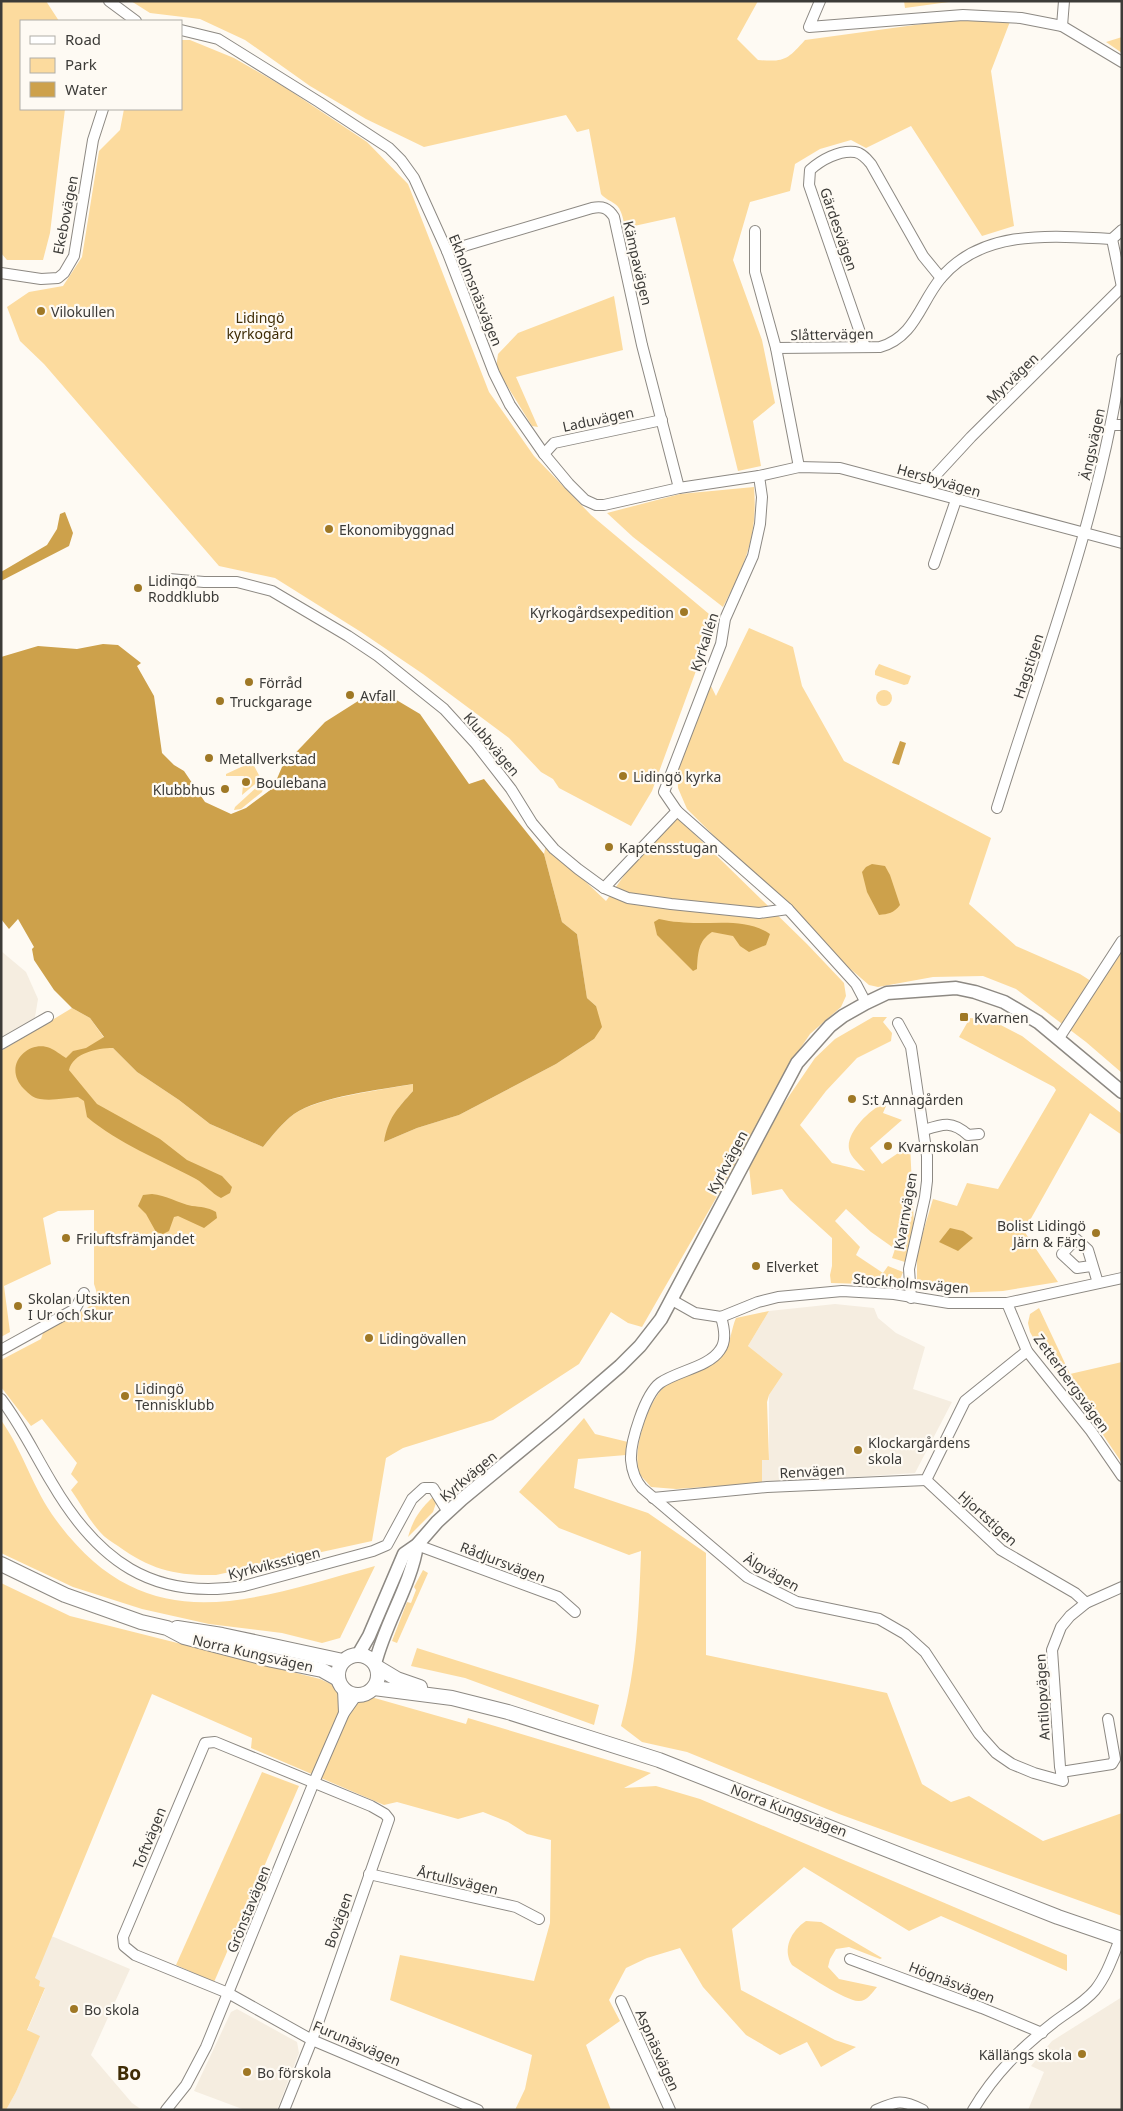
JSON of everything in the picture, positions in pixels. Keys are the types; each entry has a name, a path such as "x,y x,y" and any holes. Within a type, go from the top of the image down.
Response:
{"main road":[{"name":"Norra Kungsvägen","path":"1,1564 65,1595 142,1622 167,1628 187,1628 343,1661"},
{"name":"Norra Kungsvägen","path":"167,1628 184,1637 272,1660 322,1670 346,1688"},
{"path":"358,1655 365,1656 376,1666 377,1681 374,1688 368,1693 346,1688 339,1667 347,1658 358,1655"},
{"name":"Norra Kungsvägen","path":"376,1666 397,1679 452,1698 508,1712 659,1760 1058,1917 1121,1939"},
{"name":"Norra Kungsvägen","path":"374,1688 452,1698"}],"street":[{"path":"109,1 132,20"},
{"path":"820,1 809,28 963,15 1021,18 1062,26 1122,62"},
{"path":"1062,26 1064,1"},
{"name":"Ekholmsnäsvägen","path":"182,30 218,39 389,148 401,160 414,178 447,251 497,382 510,406 544,454 585,500 596,505 679,488 746,478"},
{"name":"Ekebovägen","path":"1,273 41,280 58,278 64,273 74,256 93,140 103,110"},
{"name":"Gärdesvägen","path":"865,347 809,185 810,170 818,163 836,155 855,152 863,155 871,164 923,256 941,278"},
{"name":"Kämpavägen","path":"447,251 592,208 606,208 614,217 642,345 679,488"},
{"path":"755,231 755,272 776,348"},
{"path":"1116,235 1122,287"},
{"name":"Slåttervägen","path":"799,467 776,348 865,347 892,344 912,325 941,278 962,258 992,243 1022,238 1116,235"},
{"name":"Ekebovägen","path":"1,265 13,274"},
{"name":"Myrvägen","path":"923,489 971,437 1122,287"},
{"name":"Ängsvägen","path":"1085,533 1111,425 1122,360"},
{"name":"Laduvägen","path":"544,454 554,443 662,420"},
{"path":"1111,425 1122,425"},
{"name":"Hersbyvägen","path":"746,478 799,467 840,468 923,489 956,500 1122,542"},
{"name":"Kyrkallén","path":"759,476 762,497 761,515 753,556 725,619 721,644 664,792 676,811 788,909 856,984 866,1002"},
{"path":"934,564 956,500"},
{"name":"Hagstigen","path":"998,808 1085,533"},
{"name":"Klubbvägen","path":"169,579 237,582 272,591 378,656 444,710 476,744 506,781 532,823 549,842 578,870 604,888 628,898 671,904 759,913 788,909"},
{"path":"604,888 676,811"},
{"path":"1059,1038 1122,941"},
{"name":"Kyrkvägen","path":"358,1655 369,1636 404,1554 448,1512 620,1366 651,1333 672,1300 797,1063 830,1026 866,1002 888,993 956,988 975,992 1004,1002 1038,1022 1122,1092"},
{"path":"1,1044 48,1017"},
{"name":"Kvarnvägen","path":"898,1022 911,1047 924,1130 927,1181 909,1270 911,1298"},
{"path":"924,1130 944,1124 962,1130 968,1135 980,1134"},
{"path":"1091,1266 1098,1283"},
{"name":"Stockholmsvägen","path":"721,1317 758,1302 803,1294 842,1291 894,1294 950,1303 1007,1303 1025,1301 1122,1278"},
{"path":"1,1350 75,1309 84,1293"},
{"path":"672,1300 695,1313 721,1317"},
{"name":"Zetterbergsvägen","path":"1007,1303 1027,1351 1091,1432 1122,1476"},
{"name":"Älgvägen","path":"721,1317 724,1343 720,1350 705,1362 680,1372 659,1384 646,1400 631,1459 634,1478 653,1498 747,1577 797,1602 879,1619 905,1634 925,1652 979,1734 996,1753 1012,1764 1062,1776"},
{"path":"926,1480 965,1401 1027,1351"},
{"name":"Kyrkviksstigen","path":"1,1399 30,1442 56,1490 90,1538 110,1557 133,1571 159,1583 185,1589 223,1590 372,1551 387,1545 412,1499 424,1488 434,1488 448,1512"},
{"name":"Renvägen","path":"653,1498 767,1487 926,1480"},
{"name":"Hjortstigen","path":"926,1480 1001,1550 1076,1594 1086,1603"},
{"path":"376,1666 380,1642 414,1560 416,1544"},
{"name":"Rådjursvägen","path":"416,1544 558,1597 575,1612"},
{"name":"Antilopvägen","path":"1062,1776 1052,1650 1061,1627 1086,1603 1122,1587"},
{"name":"Grönstavägen","path":"166,2110 177,2098 192,2075 206,2047 344,1713 346,1688"},
{"path":"1062,1776 1112,1764 1115,1759 1108,1720"},
{"name":"Toftvägen","path":"228,1994 134,1955 124,1946 123,1937 205,1743 215,1742 314,1782"},
{"name":"Bovägen","path":"284,2110 312,2040 389,1819 385,1814 371,1806 314,1782"},
{"name":"Årtullsvägen","path":"369,1874 516,1907 539,1919"},
{"path":"973,2110 1001,2069 1042,2033 1086,2000 1103,1977 1121,1939"},
{"name":"Högnäsvägen","path":"850,1959 973,2004 1042,2033"},
{"name":"Furunäsvägen","path":"228,1994 312,2040 478,2110"},
{"name":"Aspnäsvägen","path":"621,2001 670,2110"},
{"path":"876,2110 894,2102 903,2102 923,2110"}],"shaded area":[{"path":"1,951 26,972 38,999 33,1029 1,1048"},
{"path":"835,1304 874,1308 878,1318 896,1333 925,1347 913,1389 952,1402 915,1473 762,1483 762,1460 769,1460 769,1395 783,1374 748,1346 769,1311"},
{"name":"Bo skola","path":"49,1935 130,1969 91,2055 132,2103 142,2110 6,2110 16,2092 39,2037 27,2031 45,1989 38,1986 35,1978"},
{"name":"Källängs skola","path":"1122,1997 1122,2110 1028,2110 1044,2072 1031,2066 1052,2041"},
{"name":"Bo förskola","path":"237,2009 297,2042 299,2053 277,2110 245,2110 194,2091 231,2012"}],"green space":[{"path":"1,1 46,1 58,20 20,20 20,110 65,110 50,233 43,260 7,260 1,253"},
{"path":"131,1 758,1 737,39 758,60 767,61 780,60 789,56 805,40 966,18 1011,19 991,71 1014,226 982,236 911,126 866,148 851,140 820,149 795,164 790,191 750,202 733,260 762,340 775,403 753,421 761,466 738,471 675,217 625,228 619,209 601,194 589,129 577,132 566,115 424,147 366,119 310,86 245,40 200,19 150,13"},
{"path":"904,1 956,1 905,8"},
{"path":"1122,37 1122,53 1106,42"},
{"name":"Lidingö kyrkogård","path":"182,40 190,40 234,58 286,88 367,142 408,184 489,392 534,456 591,515 715,619 652,791 631,826 559,788 553,779 541,772 509,738 423,674 361,632 275,578 219,566 44,364 20,341 7,307 29,292 63,286 82,257 99,151 120,130 124,110 182,110"},
{"path":"614,296 623,350 516,377 538,427 532,426 496,368 498,354 518,333"},
{"path":"754,487 755,504 752,535 744,563 723,607 633,537 607,513 680,494"},
{"path":"749,628 793,647 802,686 844,761 991,838 969,904 1016,946 1080,974 1094,983 1122,944 1122,1073 1086,1042 1016,989 983,976 933,977 878,987 869,985 833,954 687,809 678,788 677,766 709,682 716,696"},
{"path":"879,664 911,676 908,684 904,685 875,675"},
{"path":"884,690 890,692 892,698 890,704 884,706 878,704 876,698 878,692"},
{"path":"252,762 261,779 242,795 244,776 226,776 226,774"},
{"path":"258,786 263,789 262,792 241,809 234,810 235,807"},
{"path":"678,818 807,944 844,983 846,996 841,1007 810,1034 786,1070 746,1146 642,1327 628,1323 611,1312 579,1364 493,1420 403,1448 386,1458 372,1541 216,1575 202,1575 177,1573 153,1566 106,1538 92,1522 71,1490 78,1482 71,1474 77,1463 42,1419 31,1426 1,1387 1,1360 41,1339 44,1330 86,1309 95,1300 97,1294 94,1284 94,1210 58,1211 43,1218 51,1264 4,1286 10,1332 1,1337 1,1051 72,1008 90,1018 107,1042 137,1072 179,1100 210,1124 263,1147 285,1121 305,1108 351,1095 413,1084 413,1091 399,1107 384,1142 417,1128 459,1115 556,1064 594,1039 596,1006 587,998 577,934 562,922 544,854 546,844 606,901 628,870"},
{"path":"873,1017 887,1017 883,1022 892,1033 891,1041 857,1058 826,1091 800,1125 832,1163 865,1171 853,1158 849,1149 851,1136 855,1129 871,1111 883,1104 886,1106 883,1113 902,1120 870,1148 882,1164 910,1145 914,1225 908,1259 905,1262 892,1258 895,1249 871,1232 846,1209 835,1221 860,1247 856,1255 883,1273 888,1266 903,1272 898,1285 831,1283 832,1238 790,1200 782,1189 752,1195 749,1167 783,1105 815,1058 835,1039"},
{"path":"970,1018 991,1020 1022,1036 1122,1114 1122,1135 1090,1113 1024,1231 1058,1282 1003,1291 954,1293 917,1288 917,1252 933,1199 957,1206 967,1183 998,1189 1056,1090 1054,1087 959,1037"},
{"path":"1039,1308 1070,1374 1122,1362 1122,1463 1093,1420 1039,1348 1030,1332 1028,1323 1030,1314"},
{"path":"769,1311 748,1346 783,1374 769,1395 767,1402 769,1460 762,1460 762,1483 676,1489 651,1487 639,1472 637,1463 638,1451 647,1414 659,1393 671,1381 716,1359 722,1354 729,1342 736,1318"},
{"path":"584,1418 595,1434 628,1442 626,1455 578,1459 574,1488 648,1513 706,1553 706,1655 887,1693 922,1784 951,1802 969,1796 1043,1841 1122,1813 1122,1916 839,1814 687,1752 642,1742 621,1726 634,1661 641,1551 629,1555 559,1528 519,1492"},
{"path":"1,1420 16,1444 41,1496 56,1520 91,1559 127,1584 164,1598 203,1602 243,1599 285,1591 375,1566 340,1638 322,1643 282,1633 209,1624 142,1609 73,1587 1,1553"},
{"path":"433,1497 436,1503 433,1512 408,1537 417,1516"},
{"path":"423,1570 428,1573 397,1643 392,1641 407,1602 411,1603 416,1590 414,1587"},
{"path":"1,1583 70,1616 320,1679 335,1686 339,1694 363,1699 371,1697 466,1724 468,1718 651,1773 624,1788 656,1786 700,1799 1067,1955 1067,1971 941,1916 909,1931 804,1867 732,1929 741,1990 835,2040 856,2047 821,2067 807,2042 780,2055 746,2035 703,1987 680,1948 647,1958 626,1968 609,2000 620,2021 586,2045 611,2110 515,2110 525,2089 532,2055 390,2000 400,1955 534,1981 550,1923 551,1840 527,1834 508,1822 483,1812 458,1819 397,1802 384,1805 251,1748 252,1738 152,1694 35,1978 40,1981 39,1986 45,1988 27,2030 40,2036 16,2092 6,2110 1,2110"},
{"path":"417,1648 599,1705 594,1725 465,1678 411,1666"},
{"path":"262,1772 299,1786 214,1982 176,1965"},
{"path":"806,1921 821,1922 882,1958 880,1959 849,1947 836,1949 830,1959 828,1967 839,1979 877,1987 867,1998 859,2001 845,1997 792,1965 789,1959 788,1947 792,1935"}],"water":[{"path":"65,512 73,533 69,546 1,581 1,572 47,545 57,529 60,514"},
{"path":"103,644 118,645 141,663 137,666 154,696 162,753 174,765 184,771 205,802 231,814 246,808 273,788 282,767 325,722 366,696 383,692 420,714 469,784 484,779 544,854 562,922 577,934 587,998 596,1006 602,1027 594,1039 556,1064 459,1115 417,1128 384,1142 391,1120 413,1091 413,1084 351,1094 305,1108 285,1121 263,1147 210,1124 179,1100 137,1072 113,1048 93,1050 75,1059 69,1070 97,1104 160,1139 187,1160 222,1176 232,1187 230,1193 221,1198 196,1179 99,1127 87,1117 84,1101 78,1097 45,1100 35,1098 29,1094 18,1080 15,1071 20,1056 26,1051 42,1046 52,1049 66,1058 73,1051 86,1048 104,1037 90,1018 72,1008 54,990 34,960 32,949 34,947 18,919 9,929 1,919 1,657 38,646 77,649"},
{"path":"900,741 906,743 899,765 892,763"},
{"path":"872,864 885,866 890,875 900,905 891,913 879,915 867,892 862,872"},
{"path":"659,919 690,923 738,923 760,928 770,934 766,945 749,952 740,946 733,936 712,932 701,943 697,969 693,971 657,935 654,922"},
{"path":"152,1194 187,1205 210,1209 216,1212 217,1218 204,1228 178,1216 174,1217 169,1231 163,1234 156,1232 146,1214 138,1206 143,1195"},
{"path":"950,1228 963,1231 973,1238 958,1251 939,1242"}],"place":[{"name":"Vilokullen","path":"41,311"},
{"name":"Ekonomibyggnad","path":"329,529"},
{"name":"Lidingö Roddklubb","path":"138,588"},
{"name":"Kyrkogårdsexpedition","path":"684,612"},
{"name":"Förråd","path":"249,682"},
{"name":"Avfall","path":"350,695"},
{"name":"Truckgarage","path":"220,701"},
{"name":"Metallverkstad","path":"209,758"},
{"name":"Lidingö kyrka","path":"623,776"},
{"name":"Boulebana","path":"246,782"},
{"name":"Klubbhus","path":"225,789"},
{"name":"Kaptensstugan","path":"609,847"},
{"name":"Kvarnen","path":"964,1017"},
{"name":"S:t Annagården","path":"852,1099"},
{"name":"Kvarnskolan","path":"888,1146"},
{"name":"Bolist Lidingö Järn & Färg","path":"1096,1233"},
{"name":"Friluftsfrämjandet","path":"66,1238"},
{"name":"Elverket","path":"756,1266"},
{"name":"Skolan Utsikten I Ur och Skur","path":"18,1306"},
{"name":"Lidingövallen","path":"369,1338"},
{"name":"Lidingö Tennisklubb","path":"125,1396"},
{"name":"Klockargårdens skola","path":"858,1450"},
{"name":"Bo skola","path":"74,2009"},
{"name":"Källängs skola","path":"1082,2054"},
{"name":"Bo förskola","path":"247,2072"}],"district":[{"name":"Bo","path":"129,2073"}]}
